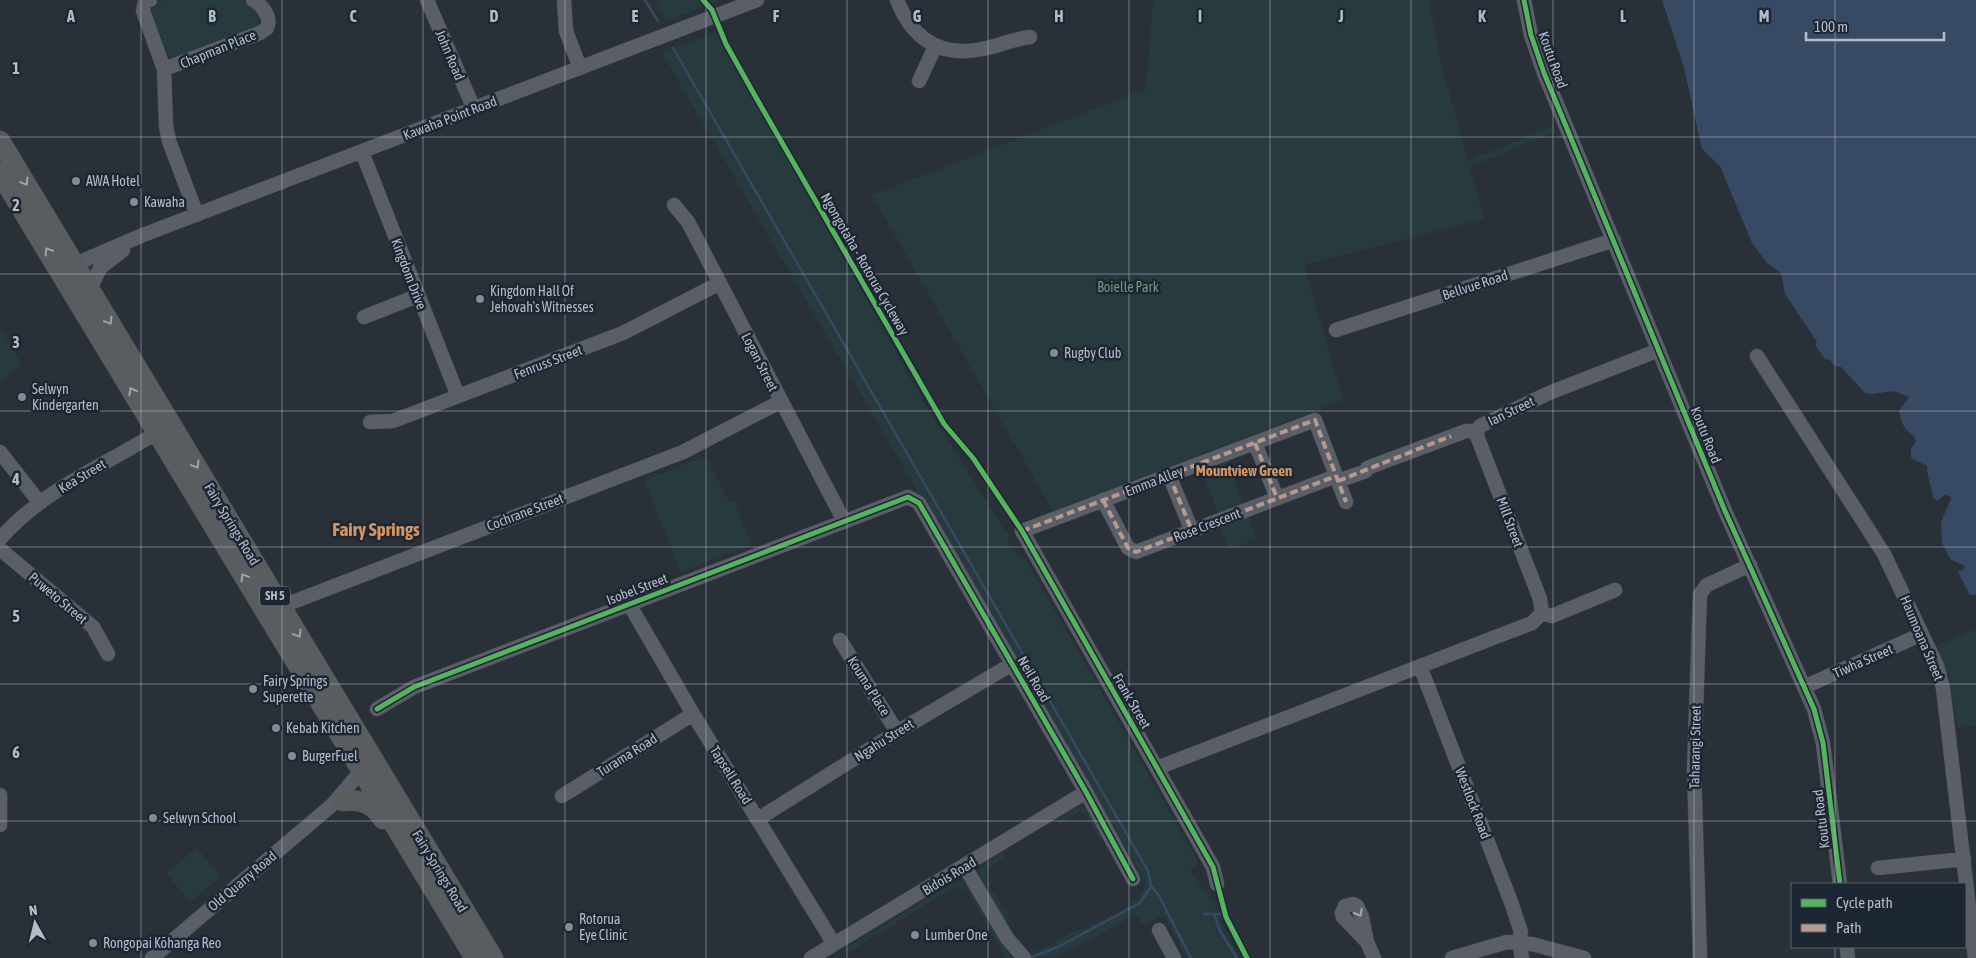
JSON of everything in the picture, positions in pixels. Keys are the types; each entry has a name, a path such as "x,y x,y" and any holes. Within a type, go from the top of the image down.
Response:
{"highway":[{"name":"Fairy Springs Road","path":"0,141 68,268 164,428 274,609 344,712 494,958"},
{"name":"Fairy Springs Road","path":"0,173 68,268 90,289 164,428"},
{"name":"Fairy Springs Road","path":"274,609 361,774 471,951"},
{"name":"SH 5","path":"344,712 348,730 365,759 361,774 382,787 412,835 428,850"},
{"path":"337,803 361,801 378,811 406,858 425,876"},
{"path":"452,891 448,893 447,898 466,930 471,951"}],"street":[{"name":"Chapman Place","path":"150,0 145,2 143,11 164,69 166,126 169,142 197,216"},
{"name":"Chapman Place","path":"164,69 260,33 267,28 268,18 262,7 253,0"},
{"name":"John Road","path":"427,0 474,109"},
{"path":"564,0 566,31 580,68"},
{"name":"Kawaha Point Road","path":"68,268 143,235 197,216 758,0"},
{"path":"897,0 910,27 934,47 955,50 980,50 1014,39 1030,37"},
{"name":"Koutu Road","path":"1524,0 1531,35 1544,73 1750,565 1804,687 1821,733 1840,883"},
{"path":"920,81 934,47"},
{"name":"Kingdom Drive","path":"362,152 417,296 458,396"},
{"name":"Logan Street","path":"674,205 688,222 780,402 844,521"},
{"name":"Kawaha Point Road","path":"90,289 94,277 104,263 143,235"},
{"name":"Bellvue Road","path":"1336,330 1614,240"},
{"name":"Fenruss Street","path":"370,422 394,421 623,333 720,283"},
{"path":"364,316 417,296"},
{"name":"Ian Street","path":"1337,479 1366,471 1367,468 1466,431 1477,431 1480,426 1549,393 1659,350"},
{"name":"Haumoana Street","path":"1757,356 1884,554 1937,666 1943,688 1975,958"},
{"name":"Cochrane Street","path":"274,609 683,452 780,402"},
{"name":"Emma Alley","path":"1022,531 1315,420 1337,479"},
{"name":"Kea Street","path":"0,539 23,515 40,503 164,428"},
{"name":"Mill Street","path":"1477,431 1477,436 1540,599 1542,613"},
{"path":"1255,443 1278,498"},
{"path":"0,452 40,503"},
{"path":"1169,475 1192,531"},
{"path":"1337,479 1346,502"},
{"name":"Rose Crescent","path":"1103,500 1131,551 1136,552 1278,498 1337,479"},
{"name":"Isobel Street","path":"377,709 414,687 908,497"},
{"name":"Neil Road","path":"908,497 919,503 1086,792 1133,879"},
{"name":"Frank Street","path":"1022,531 1213,867 1217,884"},
{"name":"Puweto Street","path":"0,549 93,628 108,654"},
{"name":"Taharangi Street","path":"1700,958 1694,771 1700,594 1707,586 1750,565"},
{"path":"1157,768 1532,623 1542,613 1552,616 1616,590"},
{"name":"Tapsell Road","path":"630,604 693,714 834,944"},
{"name":"Tiwha Street","path":"1804,687 1922,634"},
{"name":"Kouma Place","path":"840,640 897,732"},
{"name":"Ngahu Street","path":"758,819 897,732 1012,664"},
{"name":"Westlock Road","path":"1420,666 1511,902 1521,932 1519,942 1522,958"},
{"name":"Turama Road","path":"562,796 693,714"},
{"name":"Old Quarry Road","path":"152,958 362,784 361,774"},
{"name":"Bidois Road","path":"811,958 965,867 1086,792"},
{"path":"0,795 0,825"},
{"path":"1878,868 1964,859"},
{"path":"965,867 1008,938 1024,958"},
{"path":"1159,930 1174,958"},
{"path":"1008,938 1015,958"},
{"path":"1367,942 1374,958"},
{"path":"1452,958 1507,942 1519,942 1584,958"}],"green space":[{"path":"163,0 242,0 260,11 261,20 255,30 173,60 166,54 151,14 154,4"},
{"path":"654,0 721,0 666,21"},
{"name":"Boielle Park","path":"1153,0 1429,0 1441,62 1468,161 1552,126 1554,132 1470,167 1484,219 1304,265 1343,400 1053,511 872,195 1146,89"},
{"path":"716,32 929,411 1008,535 1009,547 1025,559 1199,863 1190,870 1223,917 1221,921 1240,958 1187,958 1165,917 1158,917 1144,926 1136,914 1089,941 1054,957 1028,958 1017,942 1021,939 1029,953 1049,946 1078,929 1080,931 1119,912 1136,899 1146,883 662,53"},
{"path":"0,327 22,364 0,383"},
{"path":"706,456 729,502 734,501 752,545 681,572 644,480"},
{"path":"1226,458 1244,504 1218,514 1201,468"},
{"path":"1247,514 1257,539 1229,549 1219,525"},
{"path":"1976,629 1976,725 1958,728 1949,677 1935,647"},
{"path":"1082,806 1090,811 1104,838 1101,842 1086,814 1081,811 1059,825 1056,821"},
{"path":"197,848 221,877 190,902 166,873"},
{"path":"1002,852 1006,857 988,868 985,879 989,885 984,888 979,878 978,869"},
{"path":"961,881 969,885 1003,941 1011,958 1006,958 967,890 955,887 844,955 842,950 954,882"},
{"path":"993,891 1010,920 1006,924 988,894"}],"water":[{"path":"1662,0 1976,0 1976,595 1970,595 1958,572 1964,569 1965,566 1950,559 1942,543 1941,522 1951,499 1950,496 1944,495 1938,501 1933,498 1927,466 1911,458 1911,448 1916,442 1914,436 1904,425 1899,411 1909,397 1894,391 1865,393 1841,367 1834,366 1830,360 1825,359 1815,345 1817,342 1785,294 1781,273 1767,263 1752,243 1720,166 1702,149 1684,68"}],"waterway":[{"path":"645,0 658,21"},
{"path":"673,48 1148,871 1151,886 1140,903 1058,947 1032,957"},
{"path":"1151,886 1159,896 1191,958"},
{"path":"1204,914 1221,914"},
{"path":"1214,914 1220,931 1237,958"}],"marked path":[{"path":"1022,531 1315,420 1346,502"},
{"path":"1338,481 1451,436"},
{"path":"1255,443 1277,498"},
{"path":"1169,475 1192,531"},
{"path":"1103,500 1128,548 1136,552 1336,476"}],"cycle path":[{"name":"Ngongotaha - Rotorua Cycleway","path":"703,0 712,10 726,44 754,94 944,424 973,458 1022,531 1157,768 1213,867 1226,917 1247,958"},
{"path":"1524,0 1531,35 1544,73 1725,511 1814,709 1823,743 1840,883"},
{"path":"377,709 414,687 908,497 919,503 1086,792 1133,879"}],"place":[{"name":"AWA Hotel","path":"76,181"},
{"name":"Kawaha","path":"134,202"},
{"name":"Kingdom Hall Of Jehovah's Witnesses","path":"480,299"},
{"name":"Rugby Club","path":"1054,353"},
{"name":"Selwyn Kindergarten","path":"22,397"},
{"name":"Fairy Springs Superette","path":"253,689"},
{"name":"Kebab Kitchen","path":"276,728"},
{"name":"BurgerFuel","path":"292,756"},
{"name":"Selwyn School","path":"153,818"},
{"name":"Rotorua Eye Clinic","path":"569,927"},
{"name":"Lumber One","path":"915,935"},
{"name":"Rongopai Kōhanga Reo","path":"93,943"}],"district":[{"name":"Mountview Green","path":"1244,471"},
{"name":"Fairy Springs","path":"376,529"}]}
